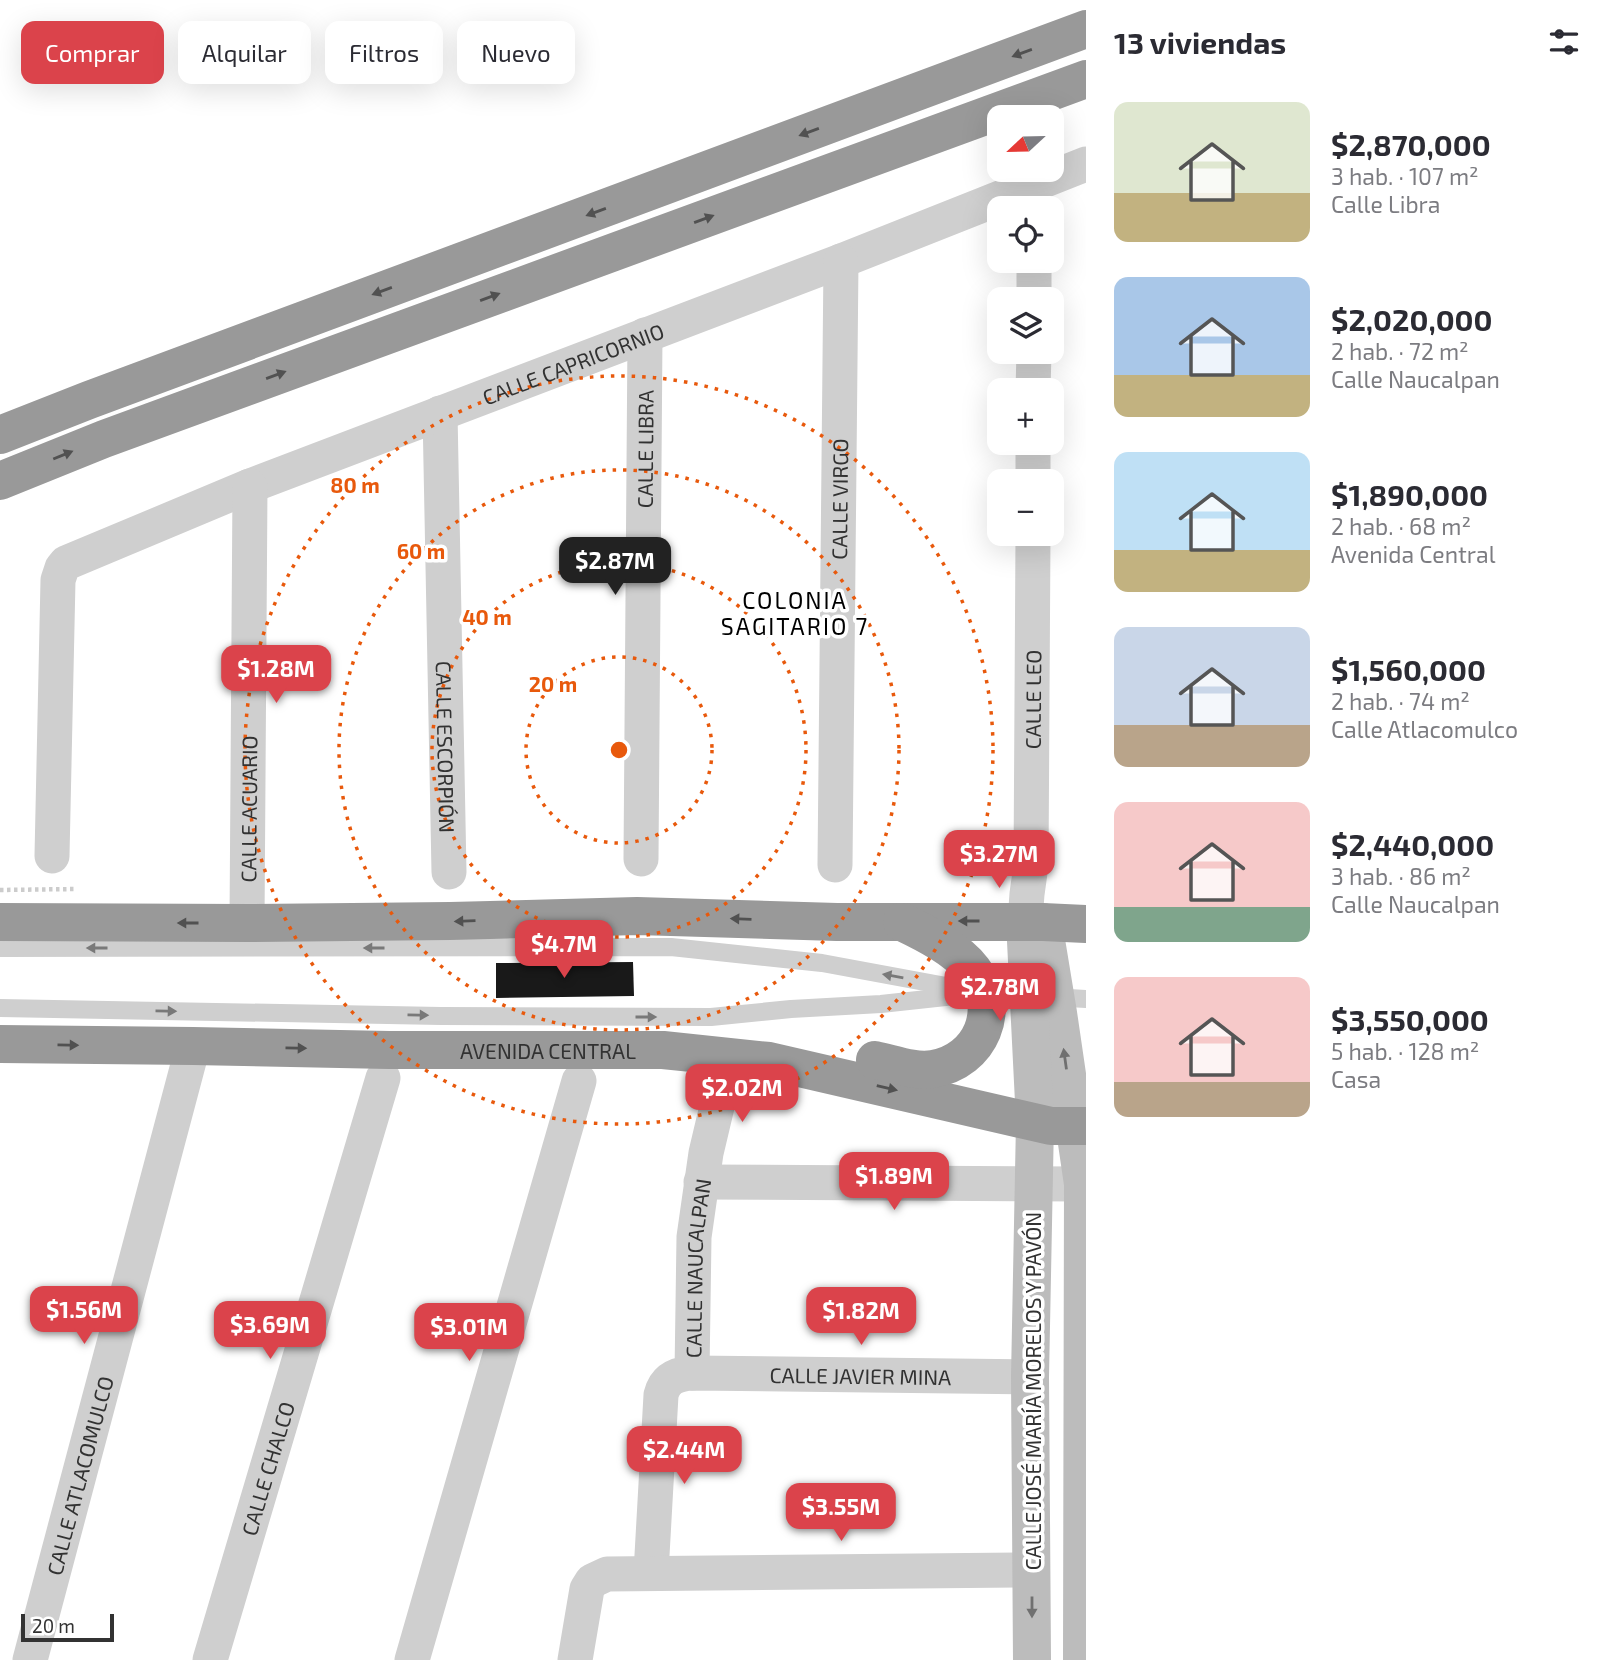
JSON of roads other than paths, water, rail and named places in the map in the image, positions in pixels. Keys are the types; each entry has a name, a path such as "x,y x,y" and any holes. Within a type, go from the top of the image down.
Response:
{"highway":[{"path":"0,435 1086,29"},
{"path":"0,481 104,439 1086,79"},
{"path":"0,922 247,923 637,916 837,922 1086,924"},
{"path":"769,1061 824,1054 858,1056 914,1069 932,1069 953,1064 969,1053 980,1039 987,1007 984,993 973,971 960,958 923,932 900,921"},
{"name":"AVENIDA CENTRAL","path":"0,1044 389,1050 663,1050 769,1061 1051,1126 1080,1126"}],"street":[{"name":"CALLE CAPRICORNIO","path":"1034,196 1086,164"},
{"name":"CALLE CAPRICORNIO","path":"51,856 58,580 62,568 72,560 250,486 440,413 841,261 987,212"},
{"name":"CALLE VIRGO","path":"835,865 841,261"},
{"name":"CALLE LIBRA","path":"641,859 645,335"},
{"name":"CALLE ESCORPIÓN","path":"440,413 449,872"},
{"name":"CALLE ACUARIO","path":"247,923 250,486"},
{"name":"CALLE LEO","path":"1033,546 1031,865 1034,922"},
{"path":"1034,922 1057,997 1080,1126 1084,1184 1085,1568 1082,1660"},
{"name":"CALLE JOSÉ MARÍA MORELOS Y PAVÓN","path":"1032,1660 1030,1377 1035,1122 1057,997"},
{"name":"CALLE ATLACOMULCO","path":"30,1660 193,1046"},
{"name":"CALLE NAUCALPAN","path":"651,1573 661,1395 668,1380 692,1373 694,1237 706,1153 729,1056"},
{"name":"CALLE CHALCO","path":"210,1660 383,1078"},
{"path":"412,1660 579,1081"},
{"path":"701,1182 1084,1184"},
{"name":"CALLE JAVIER MINA","path":"692,1373 1030,1377"},
{"path":"575,1660 587,1589 592,1581 607,1574 1031,1570"}],"lane":[{"path":"0,948 671,947 822,964 984,993 1057,997"},
{"path":"0,1008 427,1016 711,1017 984,993"}],"district":[{"name":"COLONIA SAGITARIO 7","path":"795,613"}]}
